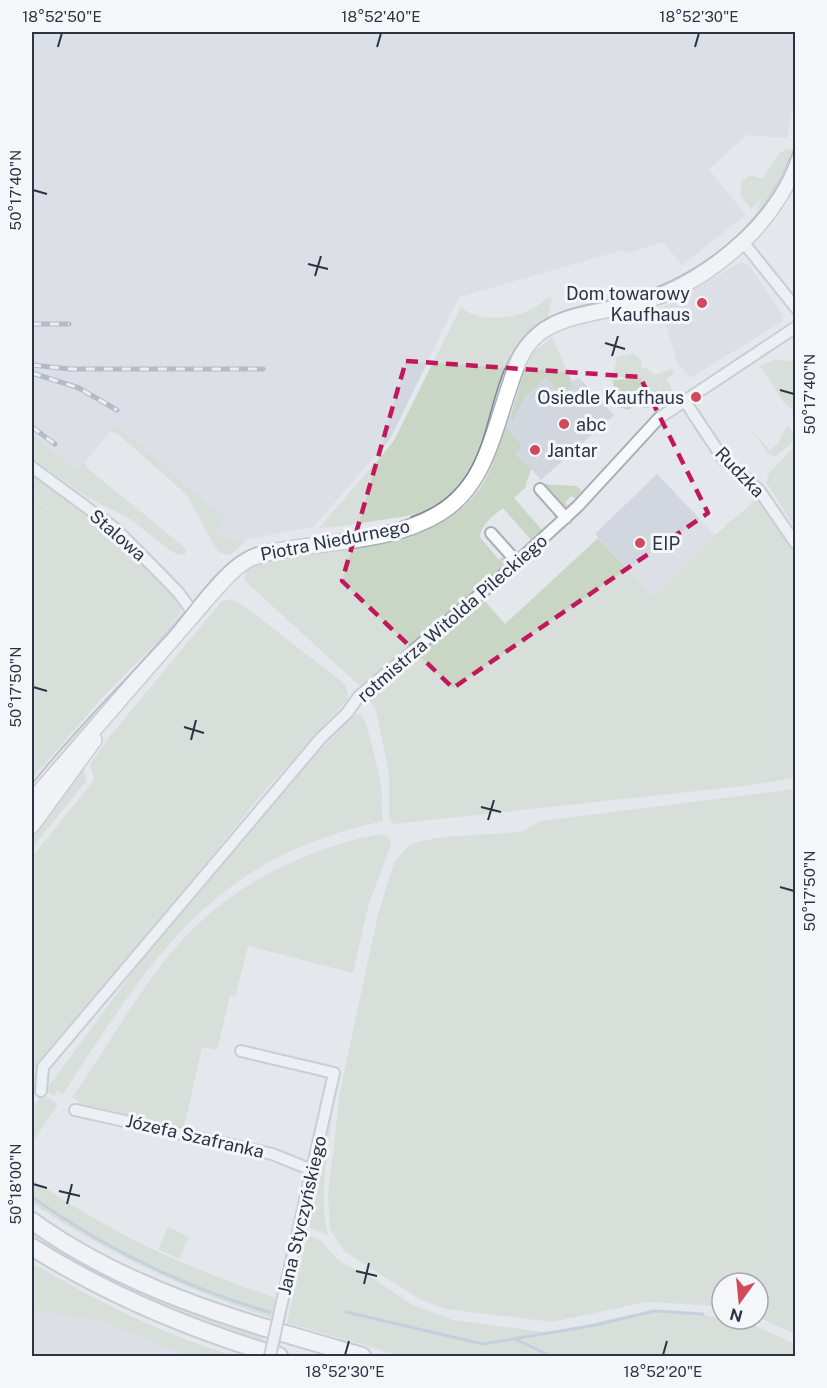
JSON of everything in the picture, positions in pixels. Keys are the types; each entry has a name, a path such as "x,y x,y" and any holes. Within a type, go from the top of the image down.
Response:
{"main road":[{"path":"32,1221 78,1250 162,1293 233,1318 362,1356"},
{"path":"32,1246 119,1296 183,1324 279,1356"}],"street":[{"name":"Piotra Niedurnego","path":"32,799 231,572 256,556 386,533 420,523 441,513 460,497 480,471 520,357 538,334 561,322 666,293 701,275 743,242 774,204 795,164"},
{"path":"743,242 795,308"},
{"name":"rotmistrza Witolda Pileckiego","path":"40,1091 43,1067 321,738 347,713 359,696 566,518 656,421 795,327"},
{"name":"Rudzka","path":"684,400 724,460 759,490 795,544"},
{"name":"Stalowa","path":"32,467 116,529 178,592 194,614"},
{"path":"540,489 566,518"},
{"path":"491,533 517,562"},
{"name":"Piotra Niedurnego","path":"32,825 78,765 120,700"},
{"name":"Jana Styczyńskiego","path":"242,1051 334,1073 270,1356"},
{"name":"Józefa Szafranka","path":"75,1110 272,1154 312,1170"}],"highlighted area":[{"path":"406,361 640,377 708,513 453,688 342,581"}],"shaded area":[{"path":"32,32 795,32 795,96 787,138 747,135 709,169 746,215 682,265 663,242 629,253 623,250 459,297 390,439 313,527 238,541 212,534 224,518 116,425 78,470 32,434"},
{"path":"741,262 750,266 783,316 783,321 690,378 677,362 661,309"},
{"path":"552,337 572,381 579,378 614,415 541,480 515,452 503,424 511,415 528,359"},
{"path":"657,474 715,535 654,597 595,534"},
{"path":"32,1310 97,1320 188,1356 32,1356"}],"green space":[{"path":"786,149 792,151 777,184 761,206 755,211 762,199 751,209 739,193 742,187 740,183 750,175 763,179 778,154"},
{"path":"552,297 548,317 525,335 509,359 480,445 468,472 450,494 424,511 412,515 319,528 393,442 461,307 477,316 509,317 529,310"},
{"path":"552,338 572,385 563,396 546,377 525,396 512,422 511,415 528,359 533,352"},
{"path":"634,353 642,362 642,368 647,368 654,375 672,369 674,374 666,379 676,395 671,403 645,409 638,401 629,410 618,407 612,380 628,379 628,377 613,376 617,357"},
{"path":"775,360 795,361 795,412 784,403 760,366"},
{"path":"503,424 522,446 515,453 531,469 525,488 514,498 543,531 532,541 503,508 492,517 485,524 480,537 499,560 504,556 507,558 506,565 363,689 245,581 244,572 259,563 378,544 409,536 437,524 461,509 480,488 495,457"},
{"path":"116,425 225,518 212,534 238,541 247,540 230,555 218,552 186,494 119,435 111,431"},
{"path":"787,426 793,432 795,430 795,440 775,457 768,453 752,431 770,450 778,443"},
{"path":"32,434 77,470 85,462 88,469 182,545 186,549 185,555 174,553 127,517 88,498 32,458"},
{"path":"795,446 795,528 766,482 769,473"},
{"path":"32,472 92,517 140,558 174,596 181,612 163,636 100,700 32,779 32,497 102,551 32,496"},
{"path":"541,484 576,486 582,491 575,498 571,496 565,503 568,506 572,502 573,505 565,509"},
{"path":"759,497 795,555 795,778 744,786 393,824 389,818 389,773 376,711 367,695 482,598 505,624 598,538 654,597 715,535"},
{"path":"230,599 244,606 340,680 346,686 348,699 262,794 41,1065 37,1089 32,1097 32,857 94,780 90,764 110,736 222,601"},
{"path":"134,672 32,792 32,787 89,718"},
{"path":"355,714 362,715 371,740 382,793 383,821 324,838 273,860 230,888 192,920 158,957 63,1094 58,1091 54,1096 45,1091 174,916 203,886 311,760"},
{"path":"82,766 87,780 32,848 32,836"},
{"path":"795,789 795,1334 770,1323 770,1271 710,1271 710,1305 646,1302 552,1322 446,1309 421,1300 344,1251 330,1229 328,1194 340,1091 378,914 394,863 408,846 418,842 441,837 521,832 541,821"},
{"path":"379,834 388,837 391,845 369,903 353,973 248,946 235,997 230,996 217,1050 202,1047 184,1128 79,1105 79,1102 72,1097 131,1007 163,962 198,924 238,892 282,867 329,847"},
{"path":"43,1094 58,1104 32,1143 32,1108"},
{"path":"332,1113 324,1192 324,1208 329,1236 309,1227"},
{"path":"32,1179 120,1233 150,1248 210,1274 276,1298 272,1318 148,1269 89,1238 32,1203"},
{"path":"168,1227 189,1237 179,1259 158,1249"},
{"path":"32,1228 161,1299 264,1337 263,1342 203,1323 145,1298 62,1254 32,1235"},
{"path":"307,1235 320,1240 338,1260 380,1283 413,1305 453,1320 550,1333 633,1314 677,1310 710,1316 710,1331 766,1331 795,1344 795,1356 402,1356 287,1323"},
{"path":"32,1263 131,1316 208,1348 235,1356 188,1356 97,1320 32,1310"}],"waterway":[{"path":"32,1197 87,1233 146,1264 206,1291 269,1312"},
{"path":"346,1312 483,1344 596,1325 654,1311 703,1314"},
{"path":"517,1340 551,1356"}],"tram line":[{"path":"411,517 442,501 463,481 477,456 503,374 516,348 535,327 569,309 633,295 659,286 711,257 736,237 775,191 788,165 796,138"},
{"path":"32,784 80,728 165,637 217,574 229,563 256,547"}],"railway":[{"path":"32,324 69,324"},
{"path":"32,365 70,369 263,369"},
{"path":"32,373 79,388 117,410"},
{"path":"32,427 55,444"}],"place":[{"name":"Dom towarowy Kaufhaus","path":"702,303"},
{"name":"Osiedle Kaufhaus","path":"696,397"},
{"name":"abc","path":"564,424"},
{"name":"Jantar","path":"535,450"},
{"name":"EIP","path":"640,543"}]}
